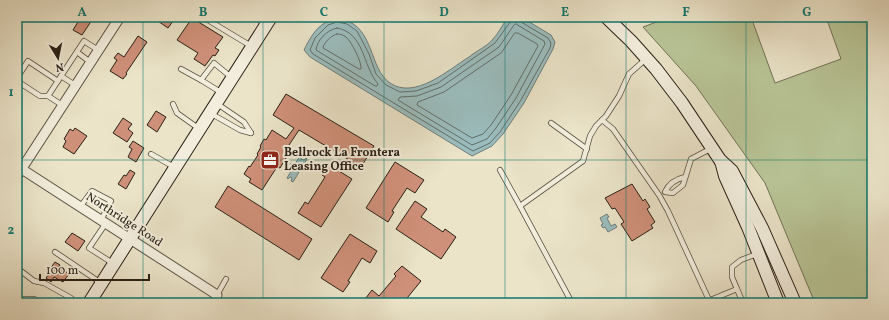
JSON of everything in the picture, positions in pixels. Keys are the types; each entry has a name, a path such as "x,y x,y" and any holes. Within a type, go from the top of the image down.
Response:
{"main road":[{"path":"606,17 647,58 682,103 720,160 732,171 762,228 795,303"},
{"path":"89,303 269,21"},
{"path":"720,160 725,176 759,253 778,303"}],"street":[{"path":"18,170 120,17"},
{"name":"Northridge Road","path":"18,170 104,221 217,295"}],"lane":[{"path":"203,17 252,47"},
{"path":"255,17 269,21"},
{"path":"48,96 84,41 98,50"},
{"path":"77,52 90,62"},
{"path":"520,206 583,161 590,136 596,126 619,96 629,74 647,58"},
{"path":"17,78 28,61 58,81"},
{"path":"201,80 214,63 232,78"},
{"path":"181,69 201,80 216,103 240,130 251,133 244,122 216,103"},
{"path":"61,76 75,85"},
{"path":"17,81 40,96 48,96 62,105"},
{"path":"173,104 177,113 200,129"},
{"path":"602,120 613,129 659,195 668,211 709,300"},
{"path":"551,123 587,149"},
{"path":"659,195 665,192 673,193 683,185 691,160 712,148"},
{"path":"151,154 175,168"},
{"path":"500,170 572,303"},
{"path":"665,192 668,185 678,178 685,177"},
{"path":"80,207 92,191 112,201 104,221 90,248 114,264"},
{"path":"55,252 101,284"},
{"path":"743,303 732,277 732,267 741,260 759,253"},
{"path":"17,268 34,281 44,283 71,298 76,303"},
{"path":"217,295 226,279"},
{"path":"703,303 737,289"},
{"path":"24,299 34,299 40,303"}],"green space":[{"path":"670,17 751,17 775,83 841,59 826,17 872,17 872,303 815,303 765,183 696,86 643,27"}],"water":[{"path":"510,17 521,17 551,35 555,42 553,49 524,103 503,134 492,146 472,156 310,57 304,50 318,28 335,19 343,20 353,24 360,30 366,39 383,77 390,83 400,87 410,88 420,86 431,81 491,42 505,21"},
{"path":"301,155 303,156 301,159 307,159 293,182 291,181 292,178 287,178 293,168 290,165 291,163 294,165"},
{"path":"607,214 609,217 607,218 611,226 615,224 617,227 608,232 605,227 603,228 601,225 603,224 600,218"}],"building":[{"path":"81,17 94,17 82,35 73,30"},
{"path":"152,17 166,17 173,21 168,28"},
{"path":"192,18 223,37 215,48 219,50 215,56 213,55 205,66 194,59 198,53 177,40"},
{"path":"138,36 147,42 123,79 110,71 117,60 114,58 118,53 124,57"},
{"path":"286,94 374,146 361,167 299,130 285,151 289,153 280,168 277,167 262,190 249,182 251,179 244,174 258,155 260,146 264,139 266,140 272,130 286,139 294,128 273,115"},
{"path":"156,111 166,117 157,132 147,125"},
{"path":"123,118 132,124 128,129 133,133 127,142 113,133"},
{"path":"75,128 87,136 74,154 63,147 66,141 64,139 70,129 73,131"},
{"path":"133,141 144,148 136,162 128,157 132,149 129,147"},
{"path":"395,162 424,180 415,193 407,188 392,211 394,212 388,222 366,208"},
{"path":"329,165 352,179 321,227 298,213 305,202 308,204 325,177 322,175"},
{"path":"130,170 135,173 126,189 118,184 124,175 126,176"},
{"path":"632,184 643,201 645,199 650,207 647,209 655,222 651,225 653,228 632,241 621,224 624,222 615,208 612,209 605,198"},
{"path":"228,186 312,239 299,260 215,207"},
{"path":"415,201 427,209 421,217 443,232 445,229 456,237 441,259 396,229"},
{"path":"72,233 85,241 78,251 65,242"},
{"path":"350,234 377,251 370,263 362,258 348,281 350,282 343,292 321,278"},
{"path":"55,262 69,274 63,282 54,277 51,282 46,278 49,274 47,273"},
{"path":"402,266 421,281 403,303 362,303 372,290 379,296 396,276 394,274"}],"place":[{"name":"Bellrock La Frontera Leasing Office","path":"270,160"}]}
